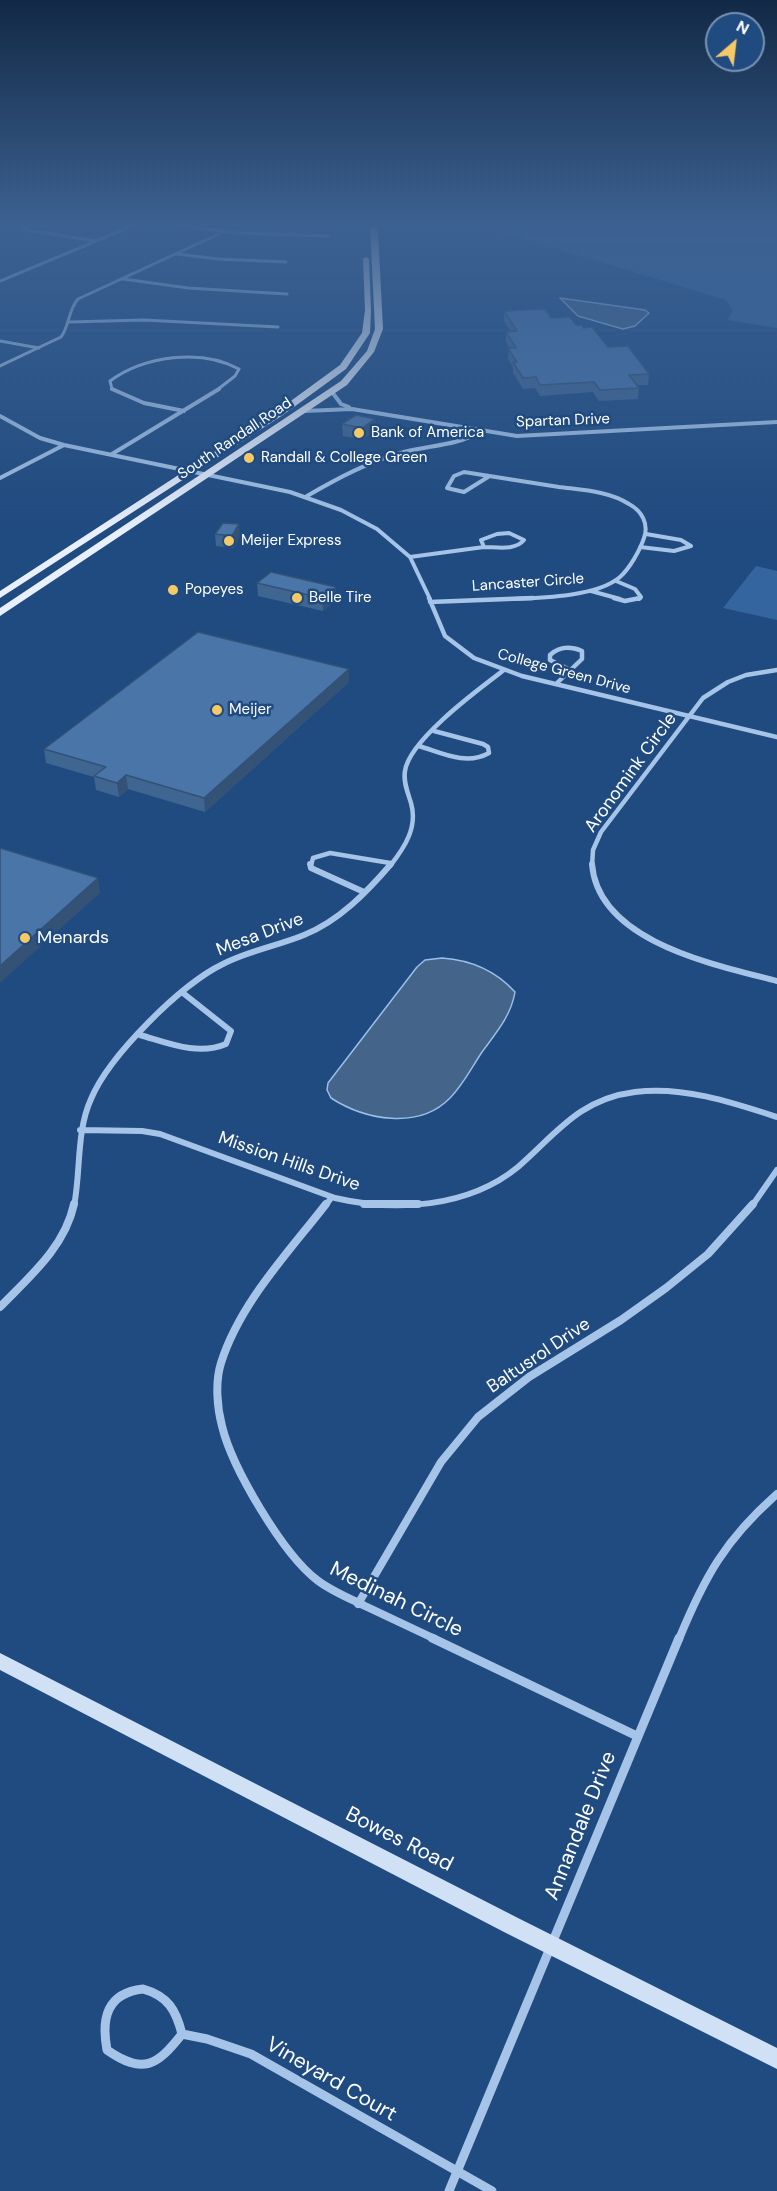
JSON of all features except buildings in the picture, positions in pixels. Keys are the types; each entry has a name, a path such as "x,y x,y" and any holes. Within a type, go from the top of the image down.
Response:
{"main road":[{"name":"South Randall Road","path":"0,596 322,385 351,358 362,342 366,328"},
{"name":"South Randall Road","path":"0,613 333,392 365,360 379,328"},
{"name":"Bowes Road","path":"0,1661 777,2059"}],"street":[{"path":"0,366 61,337 66,328"},
{"path":"0,341 39,349"},
{"path":"112,455 184,411 237,376 240,370 232,364 207,360 157,360 141,364 110,381 112,389 135,400 184,411"},
{"path":"333,392 341,404 352,409"},
{"name":"Spartan Drive","path":"304,411 352,409 480,432 517,436 777,422"},
{"name":"College Green Drive","path":"0,416 40,438 64,445 307,496 341,510 377,529 410,557 418,570 445,636 474,658 504,670 555,684 777,737"},
{"path":"307,496 403,452 459,442 480,432"},
{"path":"0,478 64,445"},
{"path":"488,477 469,491 460,492 447,488 454,476 464,472 610,496 641,512 645,520 646,534 626,572 616,581 635,589 641,597 639,600 626,601 591,591"},
{"path":"410,557 484,547 511,547 520,545 524,540 520,536 511,534 498,535 484,539 481,543 484,547"},
{"path":"640,547 684,551 691,546 681,540 646,534"},
{"name":"Lancaster Circle","path":"430,602 563,595 591,591 616,581"},
{"path":"555,684 582,660 582,651 564,648 553,651 550,660 570,670"},
{"name":"Mesa Drive","path":"0,1307 52,1251 65,1229 75,1199 81,1130 89,1100 99,1084 140,1035 198,979 220,965 331,922 364,892 412,834 415,822 405,770 419,746 466,699 504,670"},
{"name":"Aronomink Circle","path":"777,670 746,675 718,686 703,698 597,840 591,860 598,892 613,912 647,937 664,946 703,960 777,981"},
{"path":"419,746 465,759 479,759 489,753 488,747 483,744 434,731"},
{"path":"364,892 311,868 310,863 313,858 330,853 390,863"},
{"path":"140,1035 194,1048 211,1049 226,1044 231,1031 183,993"},
{"name":"Mission Hills Drive","path":"81,1130 142,1131 175,1138 332,1197 362,1204 395,1205 430,1203 465,1194 510,1173 551,1134 583,1109 605,1098 639,1090 716,1098 777,1117"},
{"name":"Baltusrol Drive","path":"358,1604 434,1473 455,1442 479,1416 543,1367 621,1321 658,1295 718,1246 742,1220 777,1170"},
{"name":"Medinah Circle","path":"332,1197 235,1331 221,1365 218,1381 220,1419 235,1459 272,1530 309,1576 358,1604 637,1736"},
{"name":"Annandale Drive","path":"449,2191 680,1631 716,1560 747,1520 777,1494"},
{"path":"140,1988 161,1993 181,2019 182,2034 155,2063 136,2067 122,2062 107,2050 103,2028 109,2008 122,1994 140,1988"},
{"name":"Vineyard Court","path":"182,2034 207,2039 251,2054 492,2191"}],"shaded area":[{"path":"756,566 777,571 777,620 723,608"},
{"path":"442,958 463,961 482,968 500,978 515,992 502,1024 459,1087 437,1108 423,1115 408,1118 375,1116 345,1106 331,1098 327,1090 328,1083 417,967 425,960"}],"place":[{"name":"Bank of America","path":"359,433"},
{"name":"Randall & College Green","path":"249,458"},
{"name":"Meijer Express","path":"229,541"},
{"name":"Popeyes","path":"173,590"},
{"name":"Belle Tire","path":"297,598"},
{"name":"Meijer","path":"217,710"},
{"name":"Menards","path":"25,938"}]}
